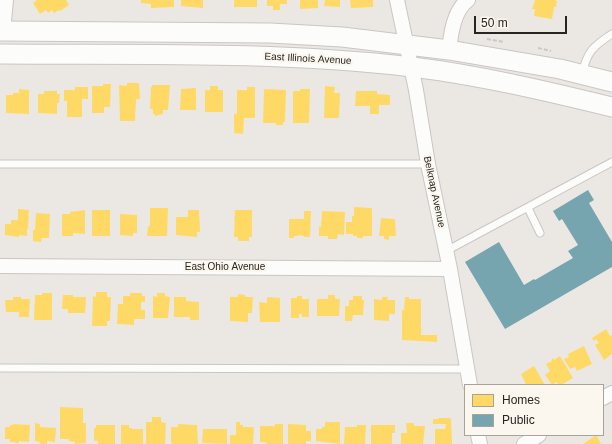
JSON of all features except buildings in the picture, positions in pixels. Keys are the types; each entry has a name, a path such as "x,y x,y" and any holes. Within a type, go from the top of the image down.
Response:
{"main road":[{"path":"2,31 270,33 342,37 449,50 560,69 612,82"},
{"path":"115,32 116,55"},
{"name":"East Illinois Avenue","path":"0,54 284,56 412,67 452,72 537,89 612,108"}],"street":[{"path":"2,31 6,0"},
{"name":"Belknap Avenue","path":"397,0 412,67 428,164 450,269 470,384"},
{"path":"449,50 450,35 456,17 465,2 468,0"},
{"name":"East Ohio Avenue","path":"0,266 450,269"},
{"path":"524,444 537,436"}],"lane":[{"path":"582,74 588,55 600,42 612,34"},
{"path":"446,251 612,162"},
{"path":"0,164 428,164"},
{"path":"528,208 540,233"},
{"path":"0,368 467,369"}]}
